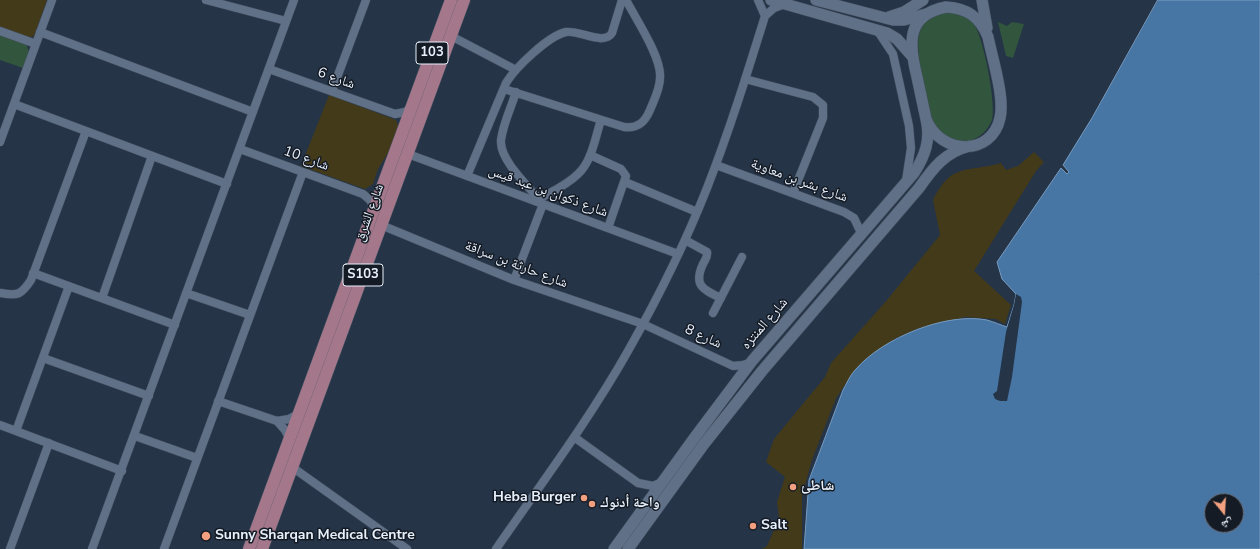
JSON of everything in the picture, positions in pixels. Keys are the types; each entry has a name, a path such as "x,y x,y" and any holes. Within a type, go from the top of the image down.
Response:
{"main road":[{"path":"771,0 876,29 897,39 912,56"},
{"path":"816,0 883,18 904,20 946,7 957,7 968,11 980,22 988,37"},
{"path":"883,18 904,12 922,0"},
{"path":"946,0 930,12 914,29 911,47 912,56 926,119 930,128 942,141 951,145 970,146 989,137 997,127 1002,111 982,0"},
{"name":"شارع الشرق","path":"265,546 279,502 451,36 461,1"},
{"name":"شارع الشرق","path":"249,549 413,106 461,1"},
{"name":"شارع المنتزه","path":"614,549 752,362 862,235 920,164 925,153 929,130 926,119"},
{"name":"شارع المنتزه","path":"628,549 704,444 762,371 938,164 952,152 970,146"},
{"path":"384,184 390,182 393,186 390,201"},
{"path":"762,371 776,345 817,297 817,292 813,292"},
{"path":"273,485 271,502 276,504 279,502"}],"street":[{"path":"0,142 52,0"},
{"path":"206,0 286,21"},
{"path":"92,549 135,436 294,0"},
{"path":"332,91 366,0"},
{"path":"467,176 504,89 516,70 558,35 573,32 603,39 608,38 612,33 622,0"},
{"path":"504,89 624,127 635,127 640,125 647,117 660,79 659,63 626,0"},
{"path":"758,0 765,16"},
{"path":"496,549 574,438 611,381 643,324 685,240 697,212 716,164 765,16 774,8 785,4"},
{"path":"876,29 893,54 909,126 911,160 906,182"},
{"path":"0,31 36,44"},
{"path":"40,32 253,112"},
{"path":"451,36 516,70"},
{"name":"شارع 6","path":"269,69 395,114"},
{"path":"745,79 813,97 823,105 823,118 793,193"},
{"path":"516,92 502,134 502,151 539,202"},
{"path":"14,104 227,184"},
{"path":"404,131 395,114 405,112 413,106"},
{"path":"514,280 539,202 578,174 590,155 601,120"},
{"path":"0,292 18,294 24,290 32,276 86,131"},
{"name":"شارع 10","path":"240,149 363,194"},
{"name":"شارع ذكوان بن عبد قيس","path":"408,154 678,254"},
{"path":"590,155 623,170 626,176 608,228"},
{"path":"102,298 152,156"},
{"name":"شارع بشر بن معاوية","path":"716,164 850,214 858,223 862,235"},
{"path":"164,549 303,172"},
{"path":"625,182 697,212"},
{"path":"363,194 374,191 384,184"},
{"path":"363,194 370,200 375,209"},
{"name":"شارع حارثة بن سراقة","path":"381,225 514,280 643,324"},
{"path":"685,240 707,252 708,255 699,274 699,281 706,291 721,298"},
{"path":"713,313 742,257"},
{"path":"32,276 69,286 175,324"},
{"path":"16,431 69,286"},
{"path":"186,293 250,315"},
{"name":"شارع 8","path":"643,324 733,366 752,362"},
{"path":"43,358 149,396"},
{"path":"218,401 277,421 290,419 300,413"},
{"path":"277,421 285,430 290,440"},
{"path":"0,425 122,470"},
{"path":"135,436 197,458"},
{"path":"574,438 638,483 653,486 662,482"},
{"path":"10,549 49,443"},
{"path":"292,468 396,546 407,549"}],"green space":[{"path":"946,12 961,15 973,23 977,30 985,55 991,86 993,101 992,120 981,135 965,142 950,140 938,131 934,124 926,98 920,66 918,39 920,31 931,18"},
{"path":"998,22 1007,26 1012,22 1024,24 1013,58 1006,56"},
{"path":"0,33 26,43 29,52 23,68 0,60"}],"sand":[{"path":"0,0 47,0 34,36 27,38 0,28"},
{"path":"329,95 396,120 399,127 391,148 378,169 373,184 365,189 301,166"},
{"path":"1034,152 1044,162 1036,171 974,271 1011,305 1005,324 996,319 965,317 917,329 896,338 856,369 836,398 812,460 802,496 802,549 762,549 767,546 779,518 777,502 785,477 766,462 774,439 825,377 831,363 887,300 940,235 933,200 940,188 954,174 961,171 1001,163 1006,170 1018,166"}],"water":[{"path":"1158,0 1260,0 1260,549 804,549 809,480 843,390 852,374 882,347 916,330 935,324 953,320 971,319 987,320 1007,327 1016,294 1002,279 997,262 1061,168 1067,174 1069,172 1063,165 1092,118"}],"pier":[{"path":"1016,294 1021,297 1022,302 1012,377 1007,401 1000,401 995,399 993,394 997,391 1006,332"}],"place":[{"name":"شاطئ","path":"793,487"},
{"name":"Heba Burger","path":"584,498"},
{"name":"واحة أدنوك","path":"592,504"},
{"name":"Salt","path":"753,526"},
{"name":"Sunny Sharqan Medical Centre","path":"206,536"}]}
